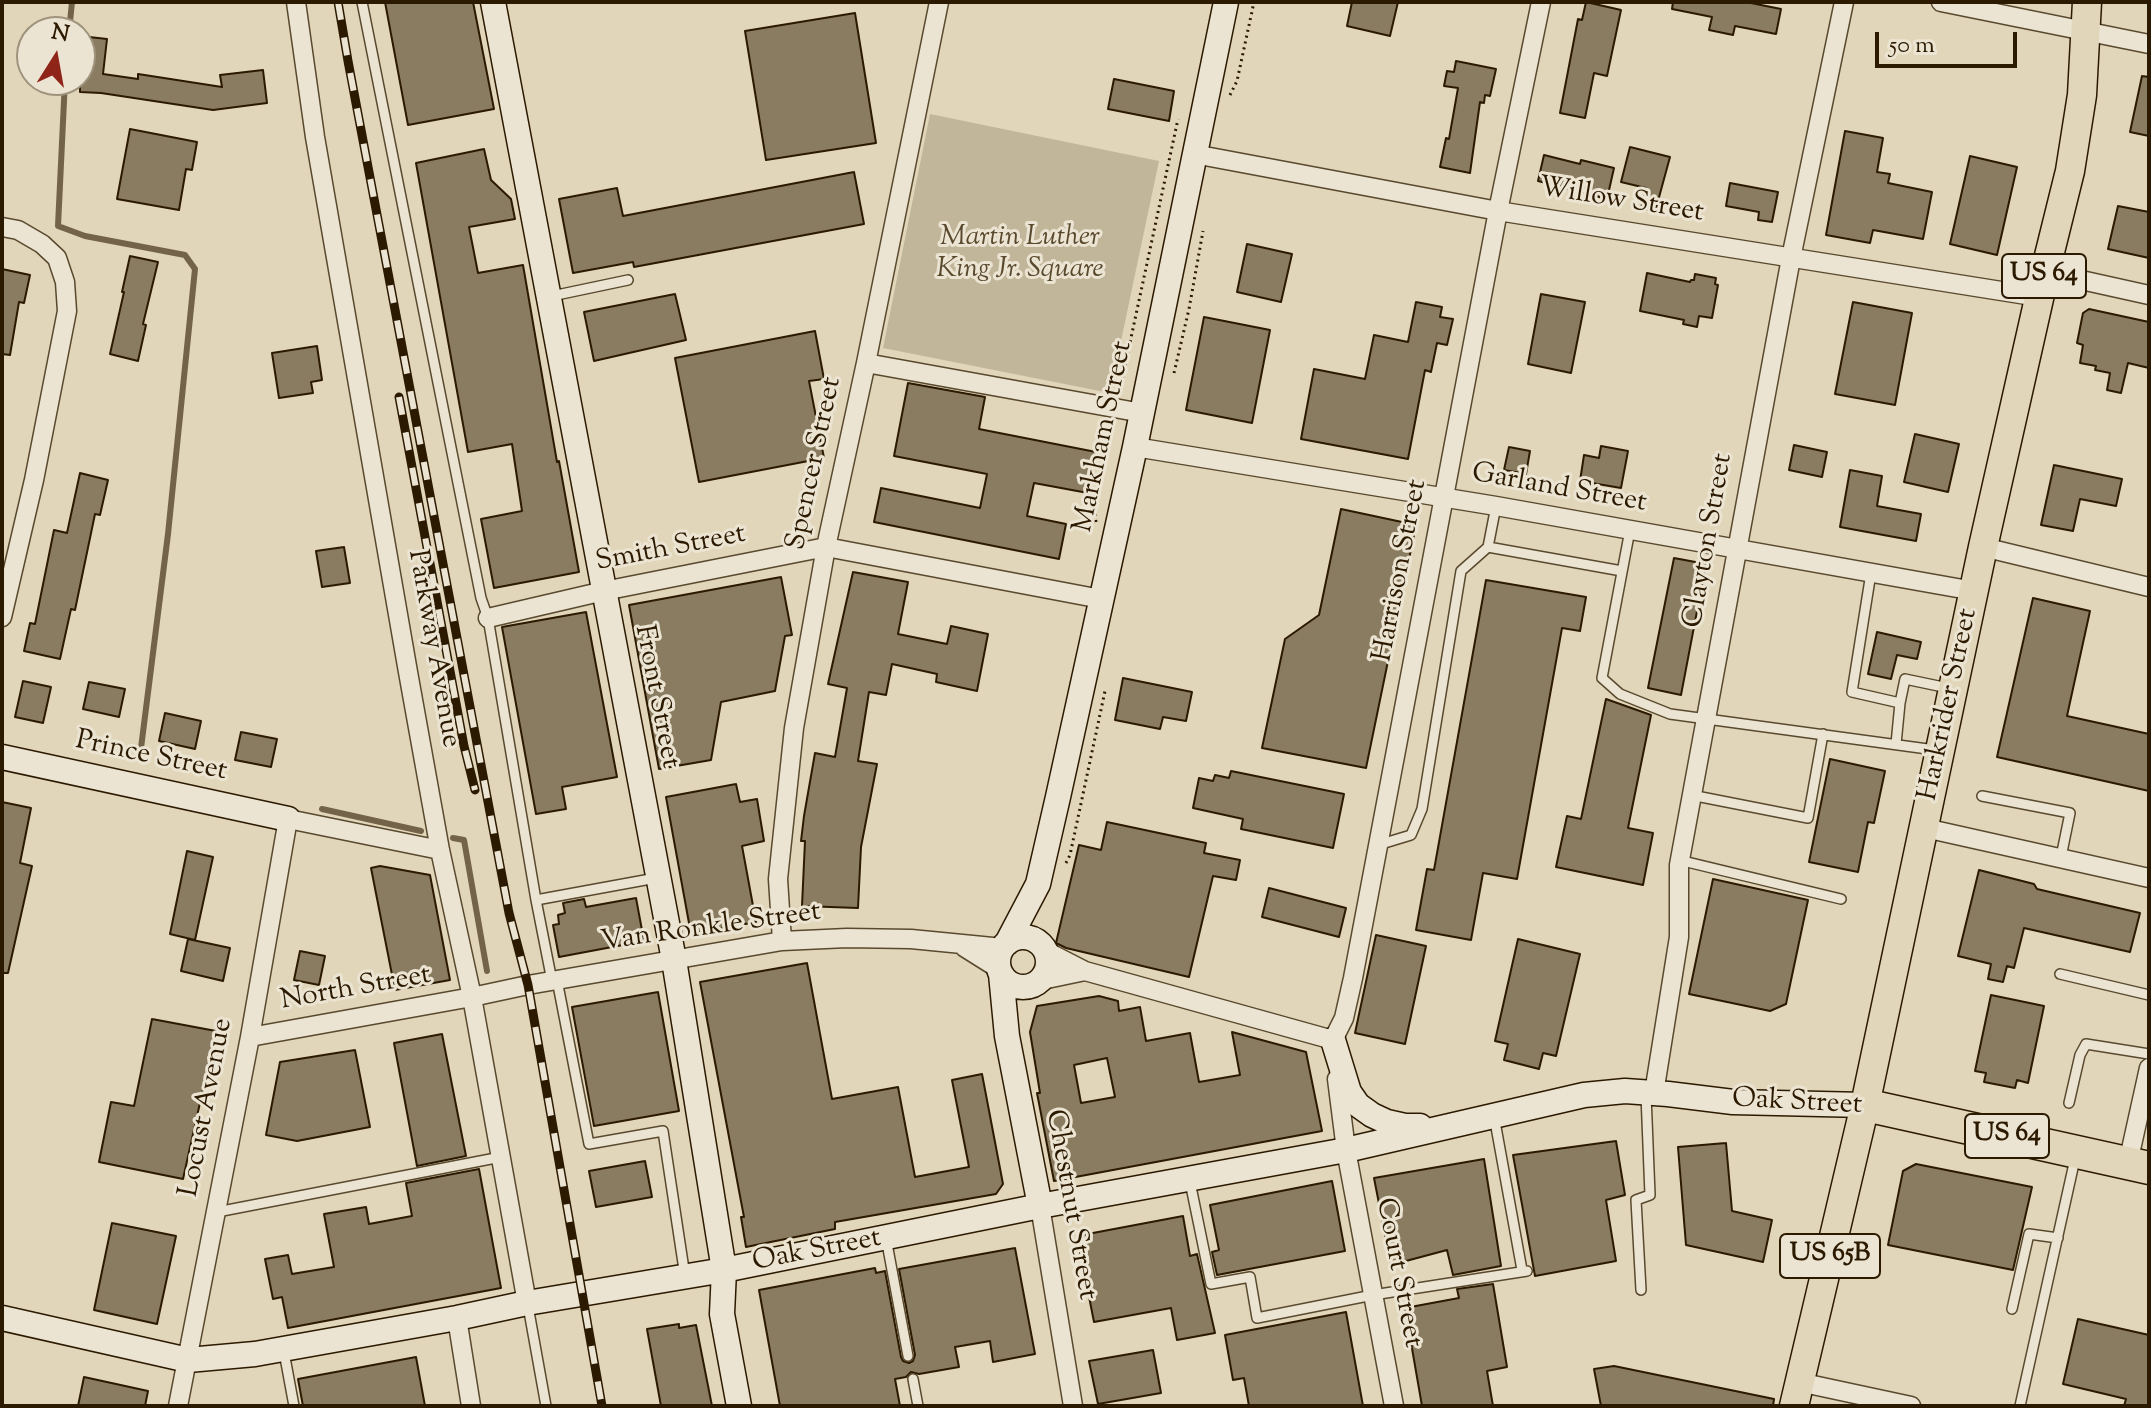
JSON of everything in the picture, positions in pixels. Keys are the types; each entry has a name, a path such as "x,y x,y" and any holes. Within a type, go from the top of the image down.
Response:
{"highway":[{"name":"Oak Street","path":"1865,1105 2138,1166"}],"main road":[{"name":"Harkrider Street","path":"1797,1394 1865,1105 1983,547 2070,171 2082,95 2087,2"}],"street":[{"name":"Parkway Avenue","path":"296,2 333,243 440,850 472,997 527,1303"},
{"name":"Front Street","path":"493,2 674,960 724,1270 722,1314 739,1406"},
{"name":"Spencer Street","path":"782,941 778,879 794,728 826,547 939,2"},
{"name":"Markham Street","path":"1002,959 1038,884 1135,447 1226,2"},
{"name":"Harrison Street","path":"1346,1150 1333,1040 1344,1018 1350,991 1498,211 1541,2"},
{"name":"Clayton Street","path":"1650,1092 1679,937 1679,860 1791,258 1844,2"},
{"path":"1941,2 2149,44"},
{"name":"Willow Street","path":"1194,154 1498,211 1791,258 2149,295"},
{"path":"2,227 18,230 42,244 57,258 65,282 67,311 34,480 2,617"},
{"path":"866,363 1142,413"},
{"name":"Garland Street","path":"1135,447 1496,506 1974,591"},
{"name":"Smith Street","path":"488,618 604,591 826,547 1101,599"},
{"path":"1983,547 2149,587"},
{"name":"Prince Street","path":"2,757 288,819"},
{"path":"288,819 440,850"},
{"name":"Locust Avenue","path":"178,1406 250,1037 288,819"},
{"path":"1925,828 2149,878"},
{"name":"Markham Street","path":"1038,884 1044,948"},
{"path":"1085,971 1019,987 1006,980 1002,959 1021,937 1036,940 1044,948 1085,971 1333,1040"},
{"name":"Van Ronkle Street","path":"472,997 782,941 901,939 959,944 1002,959"},
{"path":"1006,1014 1038,982 1048,966 1044,948"},
{"name":"Chestnut Street","path":"1002,959 1007,1036 1040,1206 1073,1406"},
{"name":"North Street","path":"250,1037 472,997"},
{"name":"Oak Street","path":"1333,1040 1349,1092 1358,1105 1372,1115 1405,1126 1442,1126"},
{"path":"2138,1166 2149,1068"},
{"name":"Oak Street","path":"2,1318 188,1360 255,1354 724,1270 1040,1206 1346,1150 1584,1095 1650,1092 1733,1102 1865,1105"},
{"name":"Court Street","path":"1346,1150 1394,1406"},
{"path":"457,1318 471,1406"},
{"path":"1797,1394 1911,1406"}],"lane":[{"path":"362,2 481,598 488,618 536,900 589,1144 663,1131 685,1276"},
{"path":"548,296 628,280"},
{"path":"1378,845 1411,835 1422,809 1461,571 1488,547 1496,506"},
{"path":"1630,530 1602,678 1620,694 1670,714 1941,750"},
{"path":"1488,547 1622,571"},
{"path":"1871,573 1852,692 1900,703"},
{"path":"1896,744 1905,679 1954,689"},
{"path":"1691,795 1808,818 1823,734"},
{"path":"1982,796 2070,813 2061,857"},
{"path":"1679,860 1841,899"},
{"path":"536,900 659,877"},
{"path":"2060,974 2149,995"},
{"path":"2069,1103 2080,1055 2086,1044 2149,1054"},
{"path":"1641,1290 1636,1200 1650,1195 1650,1092"},
{"path":"1190,1178 1211,1284 1250,1277 1257,1318 1525,1270 1494,1114"},
{"path":"2020,1406 2077,1152"},
{"path":"217,1212 501,1157"},
{"path":"2012,1309 2029,1234 2058,1238"},
{"path":"886,1238 908,1356"},
{"path":"527,1303 546,1406"},
{"path":"283,1349 294,1406"},
{"path":"913,1379 918,1406"}],"path":[{"path":"1225,102 1237,81 1254,2"},
{"path":"1119,396 1180,110"}],"green space":[{"name":"Martin Luther King Jr. Square","path":"930,114 1159,161 1110,393 883,348"}],"building":[{"path":"385,2 473,2 494,109 408,125"},
{"path":"1352,2 1398,2 1390,36 1347,26"},
{"path":"1586,2 1621,10 1607,76 1594,73 1585,118 1560,113 1578,19 1582,20"},
{"path":"1673,2 1746,2 1781,9 1776,34 1735,26 1733,35 1709,30 1712,17 1672,9"},
{"path":"855,13 876,143 766,160 745,31"},
{"path":"96,38 107,39 103,74 138,79 138,74 222,87 220,75 263,70 267,103 213,110 96,93"},
{"path":"1456,61 1496,69 1490,96 1485,95 1484,103 1480,102 1470,173 1440,167 1446,138 1449,139 1458,88 1444,86 1447,71 1454,72"},
{"path":"2142,76 2149,77 2149,136 2130,132"},
{"path":"1114,79 1174,91 1169,121 1108,109"},
{"path":"130,129 197,142 192,170 186,169 179,210 117,199"},
{"path":"1845,131 1883,138 1877,172 1890,174 1888,183 1932,192 1923,239 1873,230 1870,243 1826,235"},
{"path":"1630,147 1670,157 1655,212 1641,208 1646,188 1621,182"},
{"path":"484,149 491,180 511,199 515,219 469,227 478,273 523,265 579,572 494,588 481,519 522,511 512,444 468,452 416,163"},
{"path":"1544,155 1614,168 1607,199 1538,181"},
{"path":"1970,156 2017,167 1997,255 1950,244"},
{"path":"854,172 864,224 634,267 633,262 573,273 559,199 617,188 623,216"},
{"path":"1730,183 1778,192 1772,222 1758,220 1759,212 1726,206"},
{"path":"2118,206 2149,212 2149,258 2108,249"},
{"path":"1247,244 1292,254 1281,302 1237,292"},
{"path":"130,256 158,262 143,324 146,325 138,361 110,354"},
{"path":"2,269 30,275 24,303 19,302 10,355 2,354"},
{"path":"1647,273 1690,282 1695,274 1716,278 1715,284 1718,285 1712,318 1699,316 1697,327 1683,324 1684,320 1640,311"},
{"path":"675,294 686,340 594,361 584,312"},
{"path":"1541,294 1585,302 1571,373 1528,364"},
{"path":"1416,302 1442,307 1440,317 1453,319 1447,345 1437,343 1431,372 1425,370 1408,459 1301,439 1314,369 1365,379 1374,335 1408,342"},
{"path":"1853,302 1912,313 1895,405 1835,394"},
{"path":"2089,309 2149,322 2149,368 2128,363 2121,393 2107,390 2110,373 2080,363 2083,345 2077,343 2083,313"},
{"path":"1204,317 1270,330 1252,423 1186,410"},
{"path":"815,331 824,379 809,381 824,458 699,482 675,358"},
{"path":"317,346 322,380 311,382 313,393 279,398 272,353"},
{"path":"908,383 985,397 979,429 1096,452 1088,493 1034,483 1027,516 1066,524 1059,559 874,522 881,488 980,508 987,474 894,456"},
{"path":"1915,434 1959,444 1948,492 1904,482"},
{"path":"1794,445 1827,452 1822,477 1789,470"},
{"path":"1601,446 1628,451 1621,488 1580,481 1584,455 1599,458"},
{"path":"1509,447 1530,451 1526,474 1504,470"},
{"path":"2054,465 2122,479 2116,506 2080,499 2073,531 2041,525"},
{"path":"1850,470 1882,476 1877,506 1921,514 1916,541 1840,527"},
{"path":"80,473 108,480 100,515 95,514 75,610 71,609 60,659 24,651 30,623 35,624 54,530 67,533"},
{"path":"1341,509 1416,525 1366,768 1262,748 1285,639 1319,615"},
{"path":"344,547 350,583 322,587 316,551"},
{"path":"1674,558 1706,564 1681,695 1648,688"},
{"path":"853,572 908,582 898,634 947,644 951,626 988,634 977,691 936,682 937,674 892,664 886,695 869,692 858,761 877,764 861,847 858,908 802,906 805,841 801,841 804,816 815,753 835,757 847,688 828,684"},
{"path":"781,577 792,635 785,636 775,691 721,702 711,760 659,769 629,605"},
{"path":"1486,580 1586,597 1580,631 1562,628 1517,879 1483,873 1471,940 1416,930 1427,869 1434,870"},
{"path":"2033,598 2090,611 2067,716 2149,734 2149,791 1997,757"},
{"path":"586,612 617,777 562,787 566,809 536,814 502,627"},
{"path":"1877,632 1921,642 1917,659 1897,655 1891,679 1868,674"},
{"path":"1123,678 1192,692 1186,721 1163,717 1160,729 1115,720"},
{"path":"23,681 51,687 43,723 15,717"},
{"path":"89,682 125,689 119,717 83,709"},
{"path":"1606,699 1651,715 1628,828 1653,833 1643,885 1556,867 1567,816 1581,819"},
{"path":"165,713 201,721 195,749 159,741"},
{"path":"241,732 277,739 271,767 235,760"},
{"path":"1830,759 1885,771 1874,823 1868,822 1858,872 1809,862"},
{"path":"1231,771 1344,794 1333,848 1241,829 1243,819 1193,808 1199,778 1213,781 1215,775 1229,778"},
{"path":"736,784 740,802 757,799 764,841 742,846 756,922 691,934 666,797"},
{"path":"2,802 31,808 20,863 32,866 8,973 2,973"},
{"path":"1107,822 1206,843 1204,853 1240,860 1236,880 1213,876 1189,977 1056,943 1079,845 1101,850"},
{"path":"187,851 213,857 195,940 170,934"},
{"path":"380,866 430,875 450,980 395,990 371,868"},
{"path":"1979,870 2034,884 2037,889 2140,913 2130,952 2024,928 2014,968 2007,966 2003,982 1988,979 1991,964 1958,956"},
{"path":"1713,879 1808,900 1786,1004 1770,1011 1689,994"},
{"path":"1269,888 1346,908 1339,937 1262,917"},
{"path":"636,898 644,941 559,957 553,925 559,924 558,915 565,913 563,903 584,899 586,907"},
{"path":"1376,935 1426,946 1405,1044 1355,1033"},
{"path":"188,939 230,948 223,981 181,971"},
{"path":"1518,939 1580,954 1556,1056 1543,1053 1539,1069 1504,1060 1508,1044 1495,1041"},
{"path":"300,951 325,956 319,985 294,980"},
{"path":"807,963 832,1099 898,1087 915,1177 969,1167 952,1080 982,1074 1003,1184 996,1194 835,1222 835,1229 746,1247 741,1217 744,1217 700,982"},
{"path":"658,992 679,1111 594,1126 572,1007"},
{"path":"1991,995 2044,1006 2028,1083 2017,1080 2015,1088 1984,1082 1986,1073 1975,1071"},
{"path":"1099,996 1118,1001 1119,1011 1140,1007 1146,1041 1190,1033 1199,1082 1240,1075 1232,1032 1306,1052 1322,1131 1054,1181 1037,1093 1040,1093 1030,1032 1037,1006","holes":["1107,1058 1115,1097 1081,1103 1074,1065"]},
{"path":"152,1019 216,1031 183,1179 99,1162 111,1102 134,1106"},
{"path":"442,1034 466,1156 417,1166 394,1043"},
{"path":"355,1050 370,1127 297,1141 266,1135 280,1062"},
{"path":"1616,1141 1625,1195 1606,1200 1616,1261 1535,1276 1513,1155"},
{"path":"1726,1143 1732,1211 1772,1220 1763,1262 1686,1245 1678,1147"},
{"path":"1484,1159 1501,1266 1453,1275 1447,1250 1391,1265 1374,1178"},
{"path":"645,1161 652,1197 596,1207 589,1171"},
{"path":"1916,1164 2032,1187 2013,1270 1888,1245 1903,1171"},
{"path":"479,1169 501,1288 288,1328 282,1297 273,1299 265,1259 288,1255 292,1274 334,1267 324,1214 366,1207 369,1224 412,1216 406,1183"},
{"path":"1332,1181 1345,1251 1217,1275 1212,1252 1219,1250 1210,1205"},
{"path":"1183,1216 1190,1256 1197,1254 1215,1333 1177,1340 1171,1308 1094,1322 1077,1236"},
{"path":"112,1223 176,1236 157,1324 94,1310"},
{"path":"1015,1248 1035,1354 993,1362 990,1341 955,1347 959,1367 919,1374 911,1372 906,1377 895,1379 900,1406 780,1406 759,1290 875,1268 876,1273 885,1271 901,1357 909,1363 915,1355 899,1269"},
{"path":"1493,1284 1507,1367 1487,1371 1493,1406 1422,1406 1405,1308 1459,1298 1457,1289"},
{"path":"1346,1312 1363,1406 1249,1406 1244,1378 1233,1380 1225,1335"},
{"path":"2078,1319 2149,1335 2149,1406 2124,1406 2126,1399 2063,1384"},
{"path":"679,1324 679,1328 696,1325 712,1406 661,1406 647,1329"},
{"path":"1153,1350 1161,1393 1098,1404 1089,1361"},
{"path":"416,1357 425,1406 303,1406 298,1379"},
{"path":"1614,1366 1774,1399 1773,1406 1601,1406 1594,1369"},
{"path":"84,1377 148,1391 145,1406 78,1406"}],"waterway":[{"path":"71,16 72,2"},
{"path":"64,96 58,226 85,236 185,255 195,269 168,534 141,748"},
{"path":"322,809 421,831"},
{"path":"453,838 464,840 487,971"}],"railway":[{"path":"338,2 509,913 528,985 602,1406"},
{"path":"399,397 464,746 475,790"}]}
